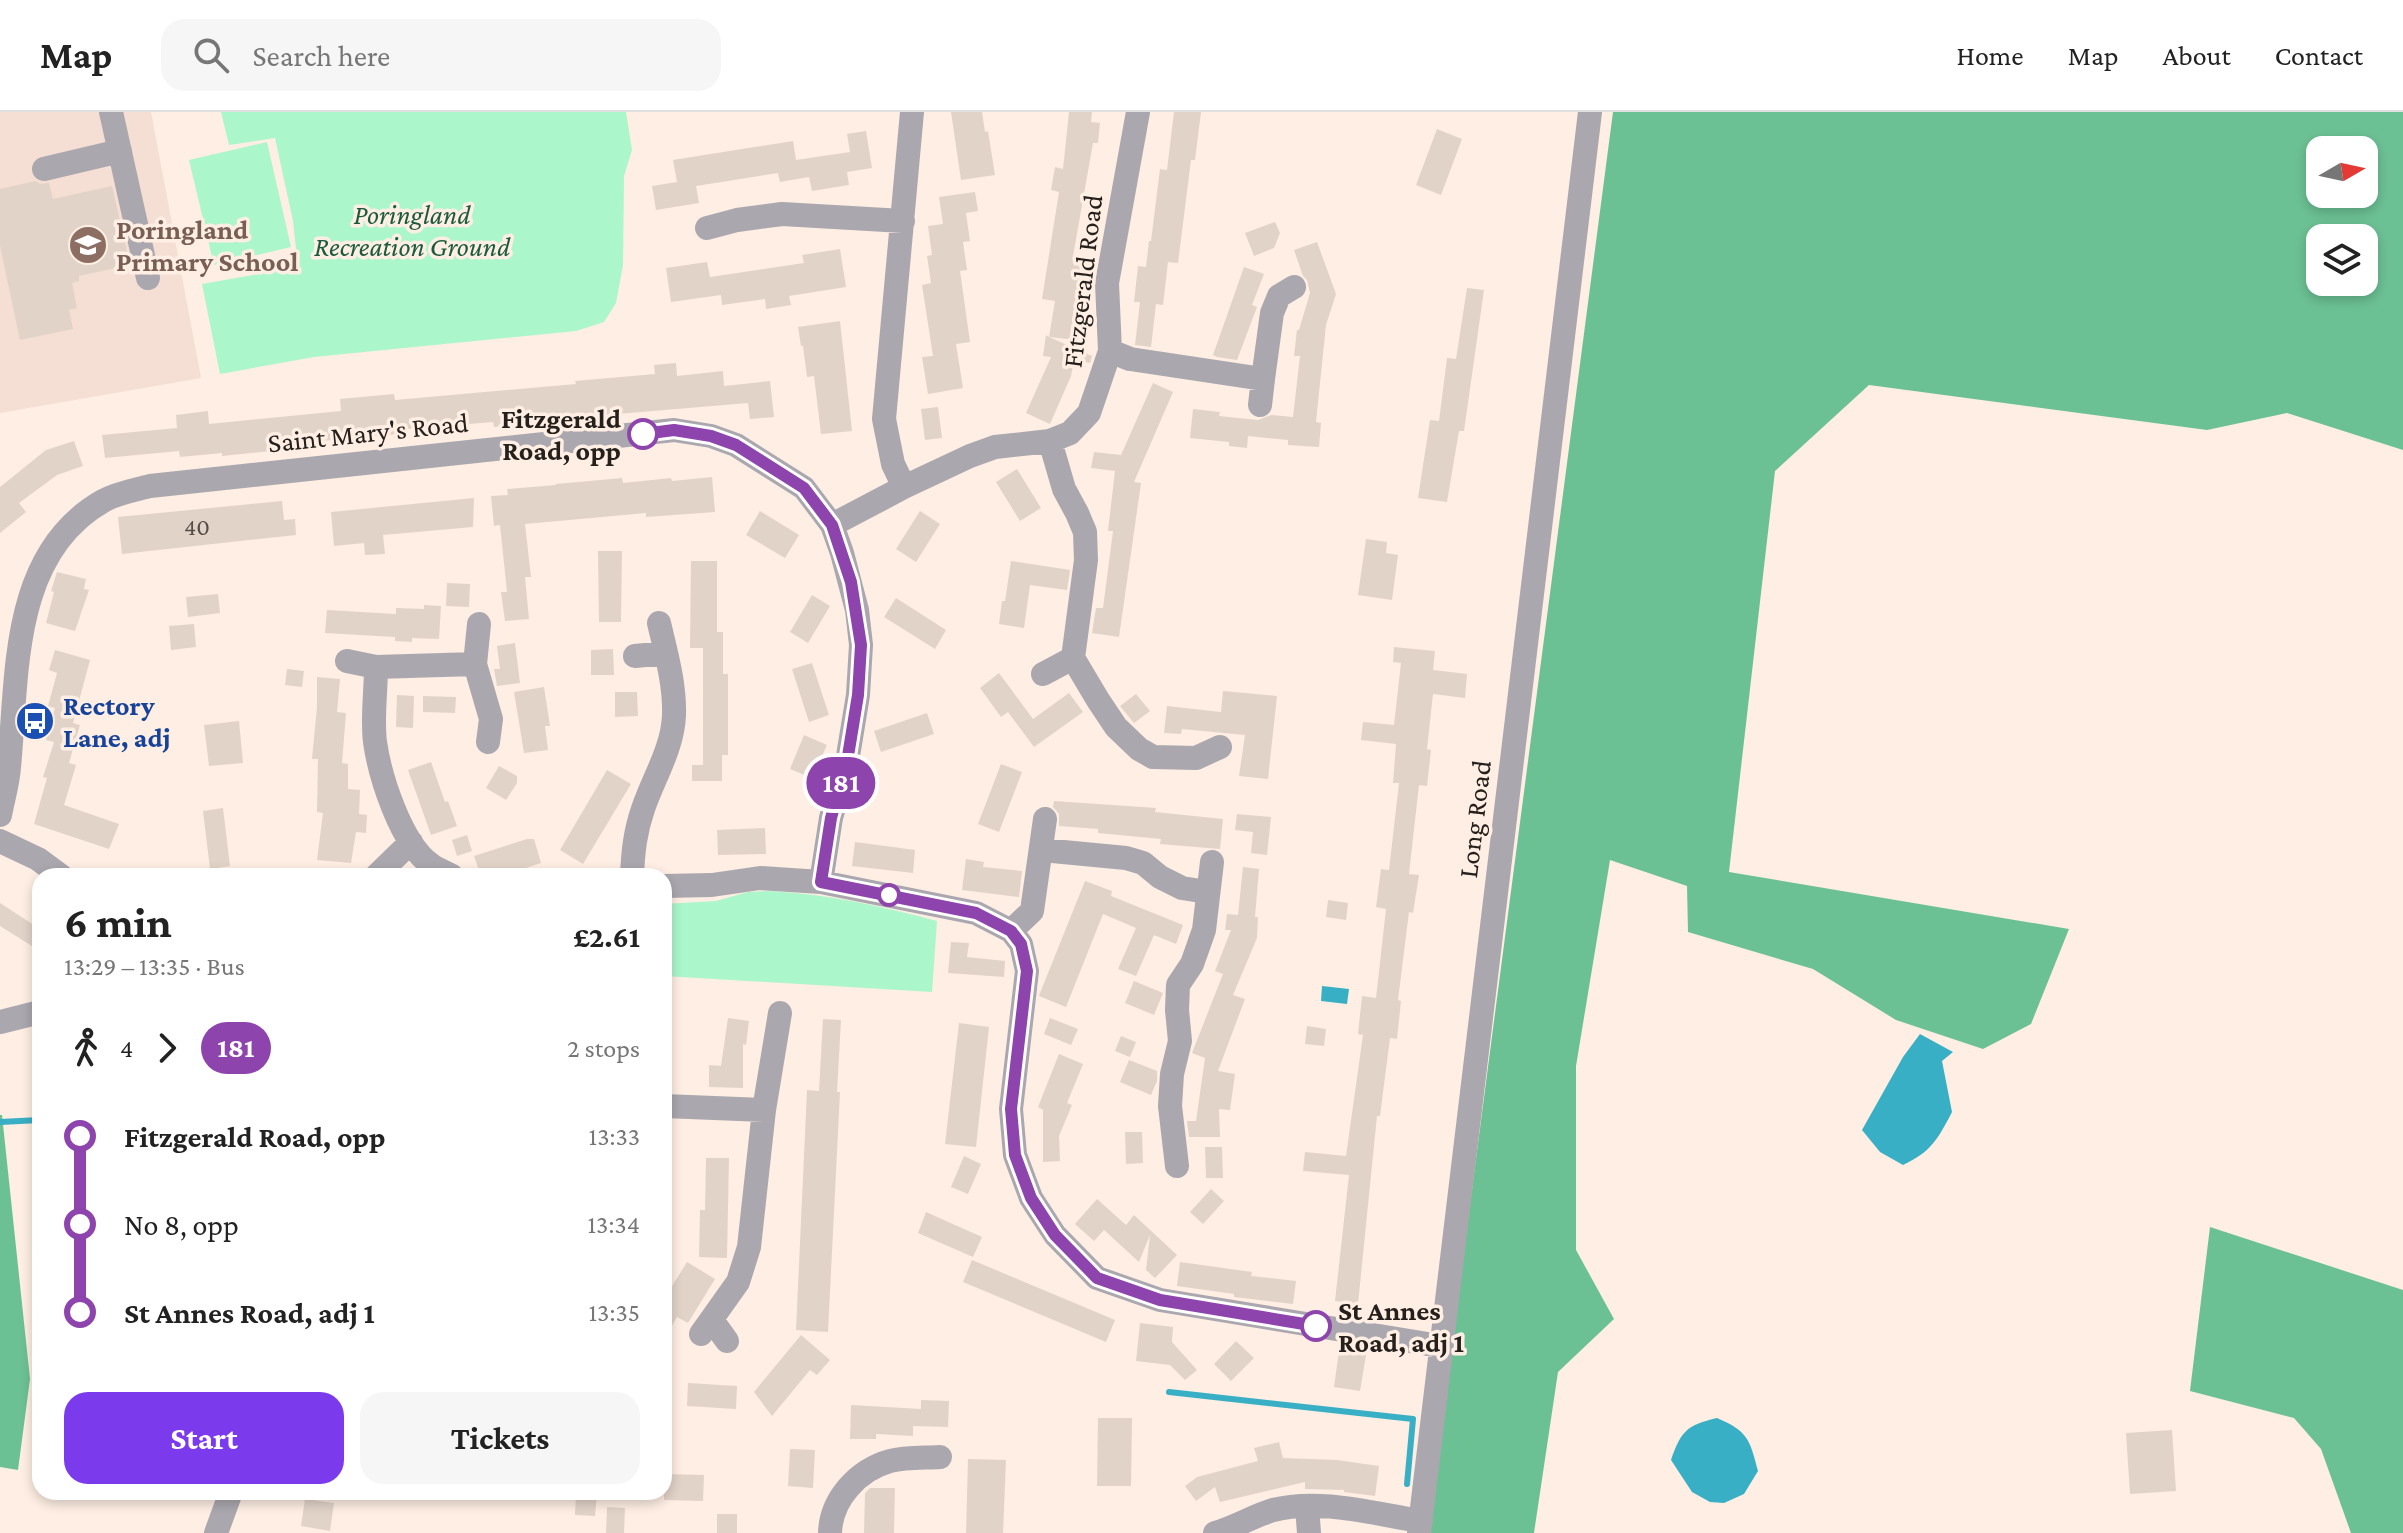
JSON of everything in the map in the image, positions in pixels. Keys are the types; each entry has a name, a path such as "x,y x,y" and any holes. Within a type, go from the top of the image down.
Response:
{"street":[{"path":"111,112 148,278"},
{"path":"904,487 893,464 884,419 912,112"},
{"name":"Fitzgerald Road","path":"832,525 970,456 995,447 1050,441 1070,433 1089,413 1110,351 1107,283 1138,112"},
{"name":"Long Road","path":"1420,1527 1590,112"},
{"path":"44,169 120,151"},
{"path":"707,228 782,214 903,221"},
{"path":"1260,405 1272,313 1279,296 1294,287"},
{"path":"1110,351 1130,359 1263,379"},
{"name":"Saint Mary's Road","path":"0,815 9,772 10,635 46,558 64,547 81,517 105,500 150,486 674,430 711,436 736,445 804,488 832,525 851,582 861,645 858,695 848,756 831,818 821,882"},
{"path":"1050,441 1064,489 1085,532 1086,560 1073,658 1116,727 1139,749 1153,757 1196,758 1220,747"},
{"path":"632,868 633,842 666,752 674,717 672,683 659,623"},
{"path":"479,624 475,664 491,719 488,742"},
{"path":"635,656 666,653"},
{"path":"1043,674 1073,658"},
{"path":"347,661 376,667 475,664"},
{"path":"376,667 375,740 388,797 411,842 429,864 437,868"},
{"path":"1011,931 1032,911 1045,819"},
{"path":"0,841 50,868"},
{"path":"384,868 411,842"},
{"path":"1042,850 1126,858 1143,863 1160,877 1182,888 1207,892"},
{"path":"1177,1166 1170,1106 1172,1074 1180,1041 1178,985 1192,964 1204,930 1212,862"},
{"path":"672,886 712,885 760,878 821,882 976,913 1011,931 1021,944 1027,971 1011,1109 1015,1155 1031,1198 1055,1235 1097,1278 1160,1300 1440,1346"},
{"path":"727,1341 706,1327 738,1282 749,1247 764,1110 780,1013"},
{"path":"0,1022 32,1014"},
{"path":"672,1106 764,1110"},
{"path":"830,1533 836,1507 846,1489 862,1474 891,1461 940,1457"},
{"path":"216,1533 228,1500"},
{"path":"1229,1531 1259,1515 1307,1506 1356,1510 1420,1527"},
{"path":"1307,1506 1309,1533"}],"shaded area":[{"name":"Poringland Primary School","path":"0,112 151,112 201,378 0,413"}],"green space":[{"name":"Poringland Recreation Ground","path":"221,112 626,112 632,150 624,176 623,265 616,303 604,322 576,331 314,357 220,374 202,284 298,267 293,221 275,138 229,145"},
{"path":"1613,112 2403,112 2403,450 2287,413 2207,430 1869,385 1775,471 1729,872 2069,929 2031,1024 1983,1049 1896,1020 1813,969 1688,932 1687,886 1610,860 1576,1066 1576,1250 1614,1319 1558,1372 1534,1533 1427,1533"},
{"path":"267,142 291,247 214,265 189,160"},
{"path":"748,892 812,895 896,910 937,921 932,992 672,976 672,904 716,901"},
{"path":"0,1115 30,1379 18,1470 0,1467"},
{"path":"2210,1227 2403,1290 2403,1533 2351,1533 2321,1449 2294,1418 2190,1391"}],"water":[{"path":"1322,986 1349,989 1347,1004 1321,1001"},
{"path":"1920,1034 1953,1052 1942,1061 1952,1112 1933,1144 1903,1165 1880,1152 1862,1130 1903,1057"},
{"path":"1717,1418 1735,1427 1746,1438 1758,1471 1744,1494 1724,1503 1710,1502 1692,1492 1671,1460 1686,1431"}],"building":[{"path":"951,112 982,112 995,175 961,180"},
{"path":"1069,112 1092,112 1091,122 1100,123 1098,143 1093,143 1073,256 1083,257 1075,311 1085,313 1082,334 1078,334 1077,340 1049,337 1055,301 1042,299 1059,192 1051,190 1055,167 1063,169"},
{"path":"1174,112 1201,112 1195,160 1191,160 1178,263 1168,262 1163,305 1156,304 1151,347 1135,345 1140,302 1134,302 1138,266 1146,267 1160,169 1167,170"},
{"path":"1437,129 1462,139 1441,195 1416,185"},
{"path":"866,131 872,168 847,172 849,185 812,191 809,177 780,182 778,173 696,186 699,203 656,210 652,186 677,182 673,160 793,141 796,160 850,152 847,134"},
{"path":"36,181 49,183 53,199 112,186 130,265 79,276 79,281 72,283 77,308 69,310 73,329 20,340 0,246 0,189"},
{"path":"975,192 978,211 966,213 970,241 963,242 967,270 960,271 970,342 956,344 963,388 928,394 922,357 933,356 922,285 931,283 927,256 932,255 928,226 943,224 939,197"},
{"path":"1275,222 1280,233 1274,248 1254,256 1245,233"},
{"path":"1317,242 1336,294 1326,325 1316,422 1321,423 1319,447 1288,445 1288,440 1248,436 1247,448 1229,446 1229,442 1190,438 1193,409 1220,412 1219,416 1258,420 1271,415 1293,417 1300,356 1294,356 1297,330 1310,293 1294,250"},
{"path":"840,249 846,287 789,296 791,305 766,309 765,299 722,305 721,295 671,302 666,268 707,262 710,277 804,263 802,255"},
{"path":"1244,267 1264,274 1252,305 1257,307 1237,360 1217,357 1213,355"},
{"path":"1467,288 1484,290 1464,431 1459,431 1447,502 1418,498 1430,420 1439,421 1447,358 1456,359"},
{"path":"840,321 852,431 821,434 814,376 807,377 798,327"},
{"path":"1046,335 1092,356 1090,363 1074,360 1071,376 1050,424 1026,413 1051,357 1043,356"},
{"path":"676,363 677,376 723,371 724,386 770,381 774,417 750,419 748,403 494,427 493,422 398,430 398,434 322,441 322,446 222,456 222,453 180,457 179,451 105,458 102,435 177,428 176,415 208,411 209,424 341,411 340,399 394,394 395,400 576,384 575,381 655,374 654,365"},
{"path":"1153,383 1173,392 1134,482 1141,483 1119,637 1092,633 1096,608 1103,608 1113,531 1108,531 1115,471 1091,468 1094,452 1121,455"},
{"path":"938,407 942,438 925,440 921,409"},
{"path":"74,441 83,466 57,475 19,503 26,512 0,533 0,487 46,450"},
{"path":"1017,469 1041,508 1020,521 996,482"},
{"path":"712,477 715,512 646,517 646,513 525,524 531,577 525,577 529,619 505,621 501,592 507,592 500,525 494,526 491,496 508,495 507,489 622,478 623,483"},
{"path":"474,498 473,527 383,535 385,554 365,555 364,543 334,546 331,512"},
{"path":"282,501 284,520 295,519 296,535 122,554 118,517"},
{"path":"760,511 799,535 785,558 746,535"},
{"path":"920,511 940,524 916,562 896,549"},
{"path":"1366,539 1387,542 1386,553 1398,555 1392,600 1358,595"},
{"path":"598,551 622,551 621,622 599,622"},
{"path":"691,561 717,561 717,632 723,632 723,674 728,674 728,755 722,755 722,781 692,781 692,765 703,765 703,648 690,648"},
{"path":"1011,561 1070,570 1067,590 1030,585 1024,628 999,624"},
{"path":"57,572 86,579 84,589 89,590 75,631 46,623"},
{"path":"447,583 470,584 469,607 446,606"},
{"path":"218,594 220,613 188,617 186,597"},
{"path":"812,595 830,606 808,643 790,632"},
{"path":"896,598 946,630 935,649 884,617"},
{"path":"424,605 441,606 439,639 412,638 412,642 395,641 395,637 325,633 327,610 396,614 396,608 424,609"},
{"path":"194,624 196,647 171,650 169,626"},
{"path":"515,643 520,683 497,686 494,669 500,669 497,646"},
{"path":"1394,647 1435,651 1433,670 1467,674 1465,698 1433,694 1427,749 1431,750 1427,786 1419,785 1409,874 1419,875 1413,913 1409,912 1398,1000 1401,1001 1397,1039 1390,1038 1380,1116 1377,1116 1358,1304 1335,1301 1349,1175 1303,1171 1305,1152 1346,1156 1363,1035 1358,1034 1362,996 1376,998 1386,909 1376,907 1381,869 1389,870 1399,783 1393,783 1396,744 1361,740 1363,722 1394,725 1401,663 1393,662"},
{"path":"613,649 614,675 591,675 591,650"},
{"path":"55,650 90,660 73,723 80,725 69,763 76,765 64,805 119,824 109,849 34,824 54,742 46,740 55,708 48,706 57,673 49,670"},
{"path":"812,663 829,715 809,722 792,669"},
{"path":"287,669 304,671 302,687 285,685"},
{"path":"999,673 1033,719 1069,693 1083,712 1034,747 1008,712 1001,717 980,688"},
{"path":"317,677 340,679 337,712 346,713 342,763 348,764 348,789 360,790 359,814 367,815 366,833 356,832 351,863 317,860 323,813 317,812 318,759 312,759"},
{"path":"544,687 550,726 545,726 548,750 524,753 514,692"},
{"path":"1223,691 1277,696 1268,779 1239,776 1245,735 1182,729 1181,734 1164,733 1167,706 1221,712"},
{"path":"615,692 637,692 638,716 615,717"},
{"path":"1136,694 1150,711 1134,723 1120,706"},
{"path":"397,695 414,696 413,728 396,727"},
{"path":"423,696 456,697 455,713 423,712"},
{"path":"927,713 934,734 881,752 874,731"},
{"path":"239,721 243,763 209,766 204,725"},
{"path":"804,735 827,745 812,778 790,769"},
{"path":"431,762 457,826 431,835 408,770"},
{"path":"1001,764 1022,772 999,832 978,824"},
{"path":"499,766 517,776 517,783 506,800 486,788"},
{"path":"607,770 631,784 583,864 560,850"},
{"path":"1054,801 1156,808 1155,812 1223,819 1220,849 1160,844 1161,839 1059,826"},
{"path":"223,808 230,866 210,868 203,811"},
{"path":"1237,814 1271,817 1267,855 1251,853 1253,832 1235,830"},
{"path":"765,828 766,854 718,855 717,830"},
{"path":"467,835 472,851 457,856 452,840"},
{"path":"534,839 541,863 526,868 478,868 474,856"},
{"path":"855,842 915,850 913,873 852,866"},
{"path":"966,859 984,862 983,867 1022,871 1019,897 962,890"},
{"path":"1243,867 1259,869 1255,917 1258,917 1257,938 1233,995 1245,999 1218,1071 1235,1074 1230,1110 1219,1109 1220,1137 1189,1137 1187,1121 1196,1121 1205,1058 1192,1053 1223,974 1215,971 1231,930 1225,930 1227,914 1238,915"},
{"path":"1085,881 1112,891 1111,896 1183,925 1176,944 1154,935 1136,976 1118,969 1136,928 1103,914 1066,1007 1039,996"},
{"path":"1328,900 1348,903 1346,920 1326,917"},
{"path":"0,903 32,924 32,946 0,926"},
{"path":"951,942 969,943 967,957 1005,961 1004,977 948,973"},
{"path":"1134,981 1163,993 1154,1015 1125,1003"},
{"path":"728,1018 749,1021 746,1045 743,1044 743,1088 709,1087 709,1065 721,1066"},
{"path":"1050,1018 1078,1029 1071,1045 1044,1034"},
{"path":"823,1019 841,1020 828,1332 796,1330 807,1090 819,1091"},
{"path":"959,1023 989,1027 976,1147 945,1144"},
{"path":"1307,1026 1326,1029 1324,1046 1305,1044"},
{"path":"1121,1036 1136,1042 1130,1057 1115,1051"},
{"path":"1059,1054 1083,1064 1067,1103 1072,1105 1059,1136 1060,1161 1043,1162 1043,1110 1038,1107"},
{"path":"1129,1060 1157,1071 1157,1081 1151,1095 1120,1082"},
{"path":"1125,1132 1142,1132 1143,1163 1126,1164"},
{"path":"1205,1147 1222,1147 1223,1178 1206,1178"},
{"path":"964,1156 981,1164 968,1194 951,1187"},
{"path":"706,1158 729,1158 727,1258 699,1257 700,1210 705,1210"},
{"path":"1211,1189 1224,1201 1203,1224 1190,1212"},
{"path":"1097,1199 1126,1225 1134,1215 1177,1255 1155,1278 1146,1270 1150,1235 1139,1262 1104,1230 1094,1241 1075,1224"},
{"path":"926,1212 982,1237 973,1257 918,1233"},
{"path":"972,1260 1115,1320 1106,1342 963,1282"},
{"path":"687,1262 715,1279 688,1323 677,1317 672,1325 672,1286"},
{"path":"1180,1262 1296,1281 1293,1304 1177,1286"},
{"path":"1140,1323 1173,1327 1172,1342 1197,1370 1185,1380 1170,1365 1136,1361"},
{"path":"801,1335 830,1360 817,1375 810,1370 772,1416 754,1392"},
{"path":"1236,1341 1254,1358 1231,1381 1214,1364"},
{"path":"1339,1351 1366,1355 1360,1391 1334,1387"},
{"path":"688,1383 737,1386 736,1409 687,1406"},
{"path":"921,1400 949,1401 948,1427 913,1426 913,1436 876,1434 876,1439 850,1439 851,1405 921,1409"},
{"path":"1098,1418 1132,1418 1131,1486 1097,1486"},
{"path":"2172,1430 2176,1491 2130,1494 2126,1433"},
{"path":"1279,1442 1283,1458 1337,1460 1379,1466 1375,1496 1344,1490 1305,1489 1305,1482 1220,1502 1215,1487 1196,1501 1185,1486 1197,1477 1258,1461 1254,1448"},
{"path":"790,1449 815,1450 813,1488 788,1486"},
{"path":"968,1459 1006,1460 1003,1533 966,1533"},
{"path":"672,1474 704,1475 703,1501 664,1500 672,1500"},
{"path":"870,1488 895,1488 894,1533 864,1533 865,1493"},
{"path":"305,1500 334,1503 330,1531 301,1526"},
{"path":"576,1500 596,1500 595,1516 575,1515"},
{"path":"607,1507 625,1508 624,1533 606,1533"},
{"path":"717,1514 737,1514 737,1533 717,1533"}],"waterway":[{"path":"0,1122 32,1120"},
{"path":"1169,1392 1413,1419 1407,1484"}],"bus line":[{"name":"181","path":"643,434 674,430 711,436 736,445 804,488 832,525 851,582 861,645 858,695 848,756 831,818 821,882 976,913 1011,931 1021,944 1027,971 1011,1109 1015,1155 1031,1198 1055,1235 1097,1278 1160,1300 1316,1326"}],"place":[{"name":"Poringland Primary School","path":"88,245"},
{"name":"Fitzgerald Road, opp","path":"643,434"},
{"name":"Rectory Lane, adj","path":"35,721"},
{"name":"St Annes Road, adj 1","path":"1316,1326"}]}
